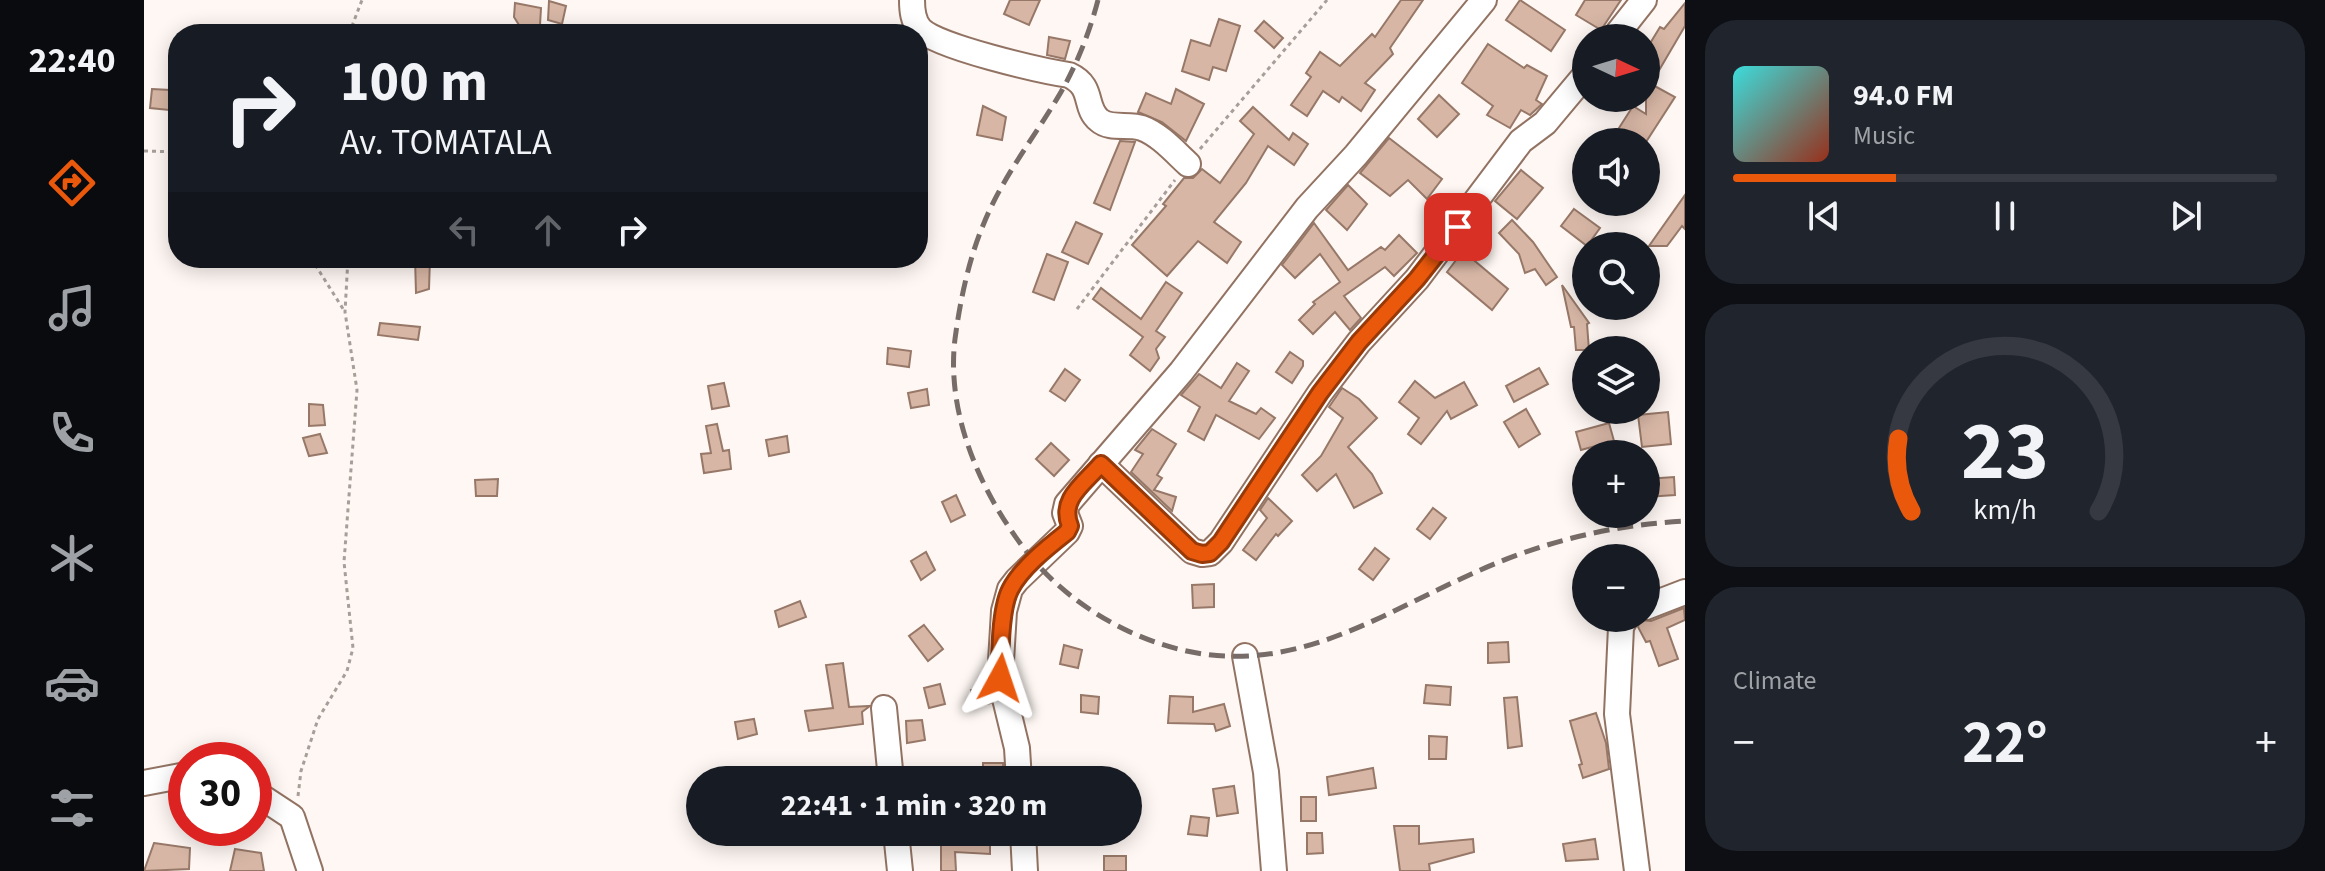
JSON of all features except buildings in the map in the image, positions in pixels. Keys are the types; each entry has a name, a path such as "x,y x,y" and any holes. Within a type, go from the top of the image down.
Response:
{"street":[{"path":"912,0 912,15 917,24"},
{"path":"1018,766 1017,748 1000,678 1006,599 1017,580 1067,532 1070,526 1065,513 1067,504 1181,372 1307,208 1356,155 1484,0"},
{"path":"1625,24 1644,0"},
{"path":"928,36 1080,80 1089,93 1093,115 1103,124 1143,128 1188,164"},
{"path":"1101,464 1192,551 1210,553 1234,524 1320,393 1359,342 1417,279 1521,141 1545,123 1572,91"},
{"path":"1660,602 1685,592"},
{"path":"1621,632 1617,714 1637,871"},
{"path":"1245,656 1266,772 1274,871"},
{"path":"884,708 890,766"},
{"path":"144,783 168,778"},
{"path":"272,804 292,817 310,871"},
{"path":"897,846 900,871"},
{"path":"1024,846 1025,871"}],"path":[{"path":"353,24 362,0"},
{"path":"144,151 168,152"},
{"path":"317,268 345,312"},
{"path":"292,817 301,771 318,719 347,671 353,648 344,562 357,390 345,312 347,268"}],"railway":[{"path":"1098,0 1067,81 1010,172 984,223 966,280 955,339 954,367 961,422 980,475 1023,547 1060,587 1105,619 1137,635 1192,652 1243,656 1291,650 1337,636 1474,573 1543,546 1603,531 1685,521"}],"route":[{"path":"1000,678 1004,611 1010,589 1067,532 1070,526 1065,508 1101,464 1192,551 1210,553 1234,524 1320,393 1359,342 1417,279 1458,227"}]}
